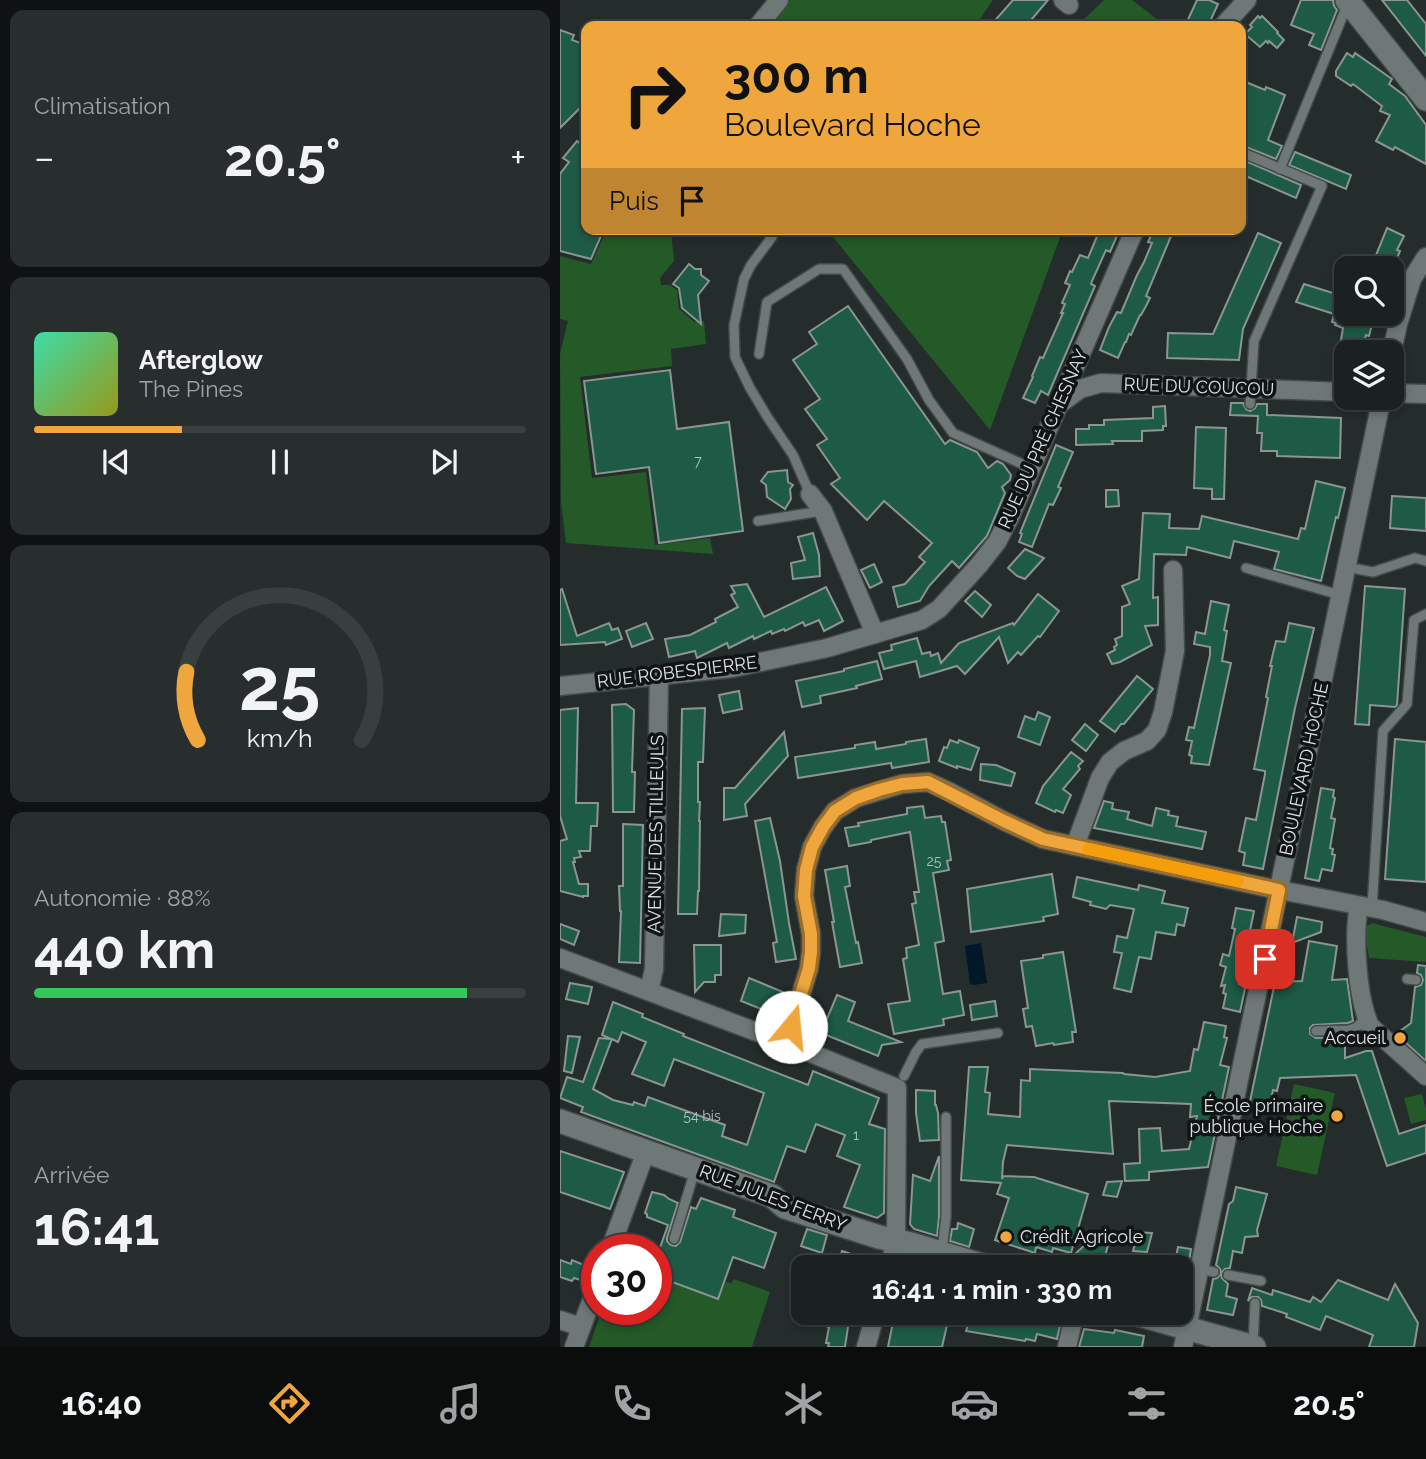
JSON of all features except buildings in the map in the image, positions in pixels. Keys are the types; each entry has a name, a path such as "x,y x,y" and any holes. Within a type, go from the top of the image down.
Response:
{"street":[{"path":"762,21 779,0"},
{"path":"1228,21 1247,0"},
{"path":"1348,1 1426,99"},
{"name":"RUE DU PRÉ CHESNAY","path":"875,634 922,620 939,610 997,542 1132,235"},
{"path":"1394,340 1412,279 1426,257"},
{"name":"RUE DU COUCOU","path":"1058,406 1080,389 1101,383 1250,396 1334,392"},
{"path":"1404,393 1426,394"},
{"name":"BOULEVARD HOCHE","path":"1185,1338 1207,1270 1279,890 1379,410"},
{"path":"810,494 823,511 875,634"},
{"path":"1075,846 1100,778 1110,762 1124,751 1147,741 1157,730 1175,651 1173,570"},
{"name":"RUE ROBESPIERRE","path":"560,685 732,668 827,648 875,634"},
{"name":"AVENUE DES TILLEULS","path":"649,991 654,969 659,676"},
{"path":"786,1043 809,968 811,934 804,896 806,870 812,847 835,811 856,798 902,784 928,782 1043,839 1426,922"},
{"path":"1366,907 1357,920 1358,976 1366,1017 1370,1026 1426,1076"},
{"path":"560,958 786,1043 900,1082 896,1241 892,1255"},
{"name":"RUE JULES FERRY","path":"560,1121 772,1196 785,1207 949,1255"},
{"path":"616,1234 646,1151"},
{"path":"560,1320 581,1327 574,1347"},
{"path":"866,1347 872,1325"},
{"path":"1067,1347 1072,1325"},
{"path":"1157,1325 1185,1338 1253,1347"}],"lane":[{"path":"1280,169 1348,1"},
{"path":"1246,154 1322,186 1254,341 1250,396"},
{"path":"772,237 744,279 734,325 735,357 750,388 793,455 810,494"},
{"path":"759,354 767,302 819,269 843,269 907,359 929,400 953,433 1031,468"},
{"path":"758,521 823,511"},
{"path":"1346,567 1373,572 1415,558 1426,561"},
{"path":"1246,568 1340,595"},
{"path":"1366,907 1383,731 1407,704 1414,620 1426,614"},
{"path":"1316,1031 1349,1030 1357,1027 1366,1017"},
{"path":"900,1082 922,1044 998,1033"},
{"path":"942,1253 946,1217 946,1117"},
{"path":"674,1238 695,1168"},
{"path":"1228,1275 1261,1282"},
{"path":"1253,1347 1255,1303"}],"green space":[{"path":"790,0 993,0 980,19 983,21 774,21"},
{"path":"1104,0 1132,0 1157,19 1155,21 1082,21"},
{"path":"604,235 671,235 674,261 660,278 661,285 670,285 677,290 679,309 695,322 704,321 706,344 671,349 672,366 580,377 592,478 646,472 655,545 710,538 713,554 566,543 561,502 560,354 568,321 560,319 560,256 591,264"},
{"path":"831,235 1061,235 990,430"},
{"path":"1372,923 1426,937 1426,962 1369,958 1364,928"},
{"path":"1294,1084 1335,1093 1317,1175 1276,1166"},
{"path":"1422,1094 1426,1120 1411,1124 1404,1098"},
{"path":"734,1279 770,1292 752,1347 589,1347 597,1325 672,1325 672,1282 718,1298 726,1282 731,1283"}],"water":[{"path":"981,943 987,983 973,985 970,984 965,946"}],"slow traffic":[{"path":"1088,849 1238,881"}],"place":[{"name":"Accueil","path":"1400,1038"},
{"name":"École primaire publique Hoche","path":"1337,1116"},
{"name":"Crédit Agricole","path":"1006,1237"}],"route":[{"path":"791,1027 809,968 811,952 811,934 804,896 806,870 812,847 835,811 856,798 902,784 928,782 1043,839 1279,890 1265,959"}]}
